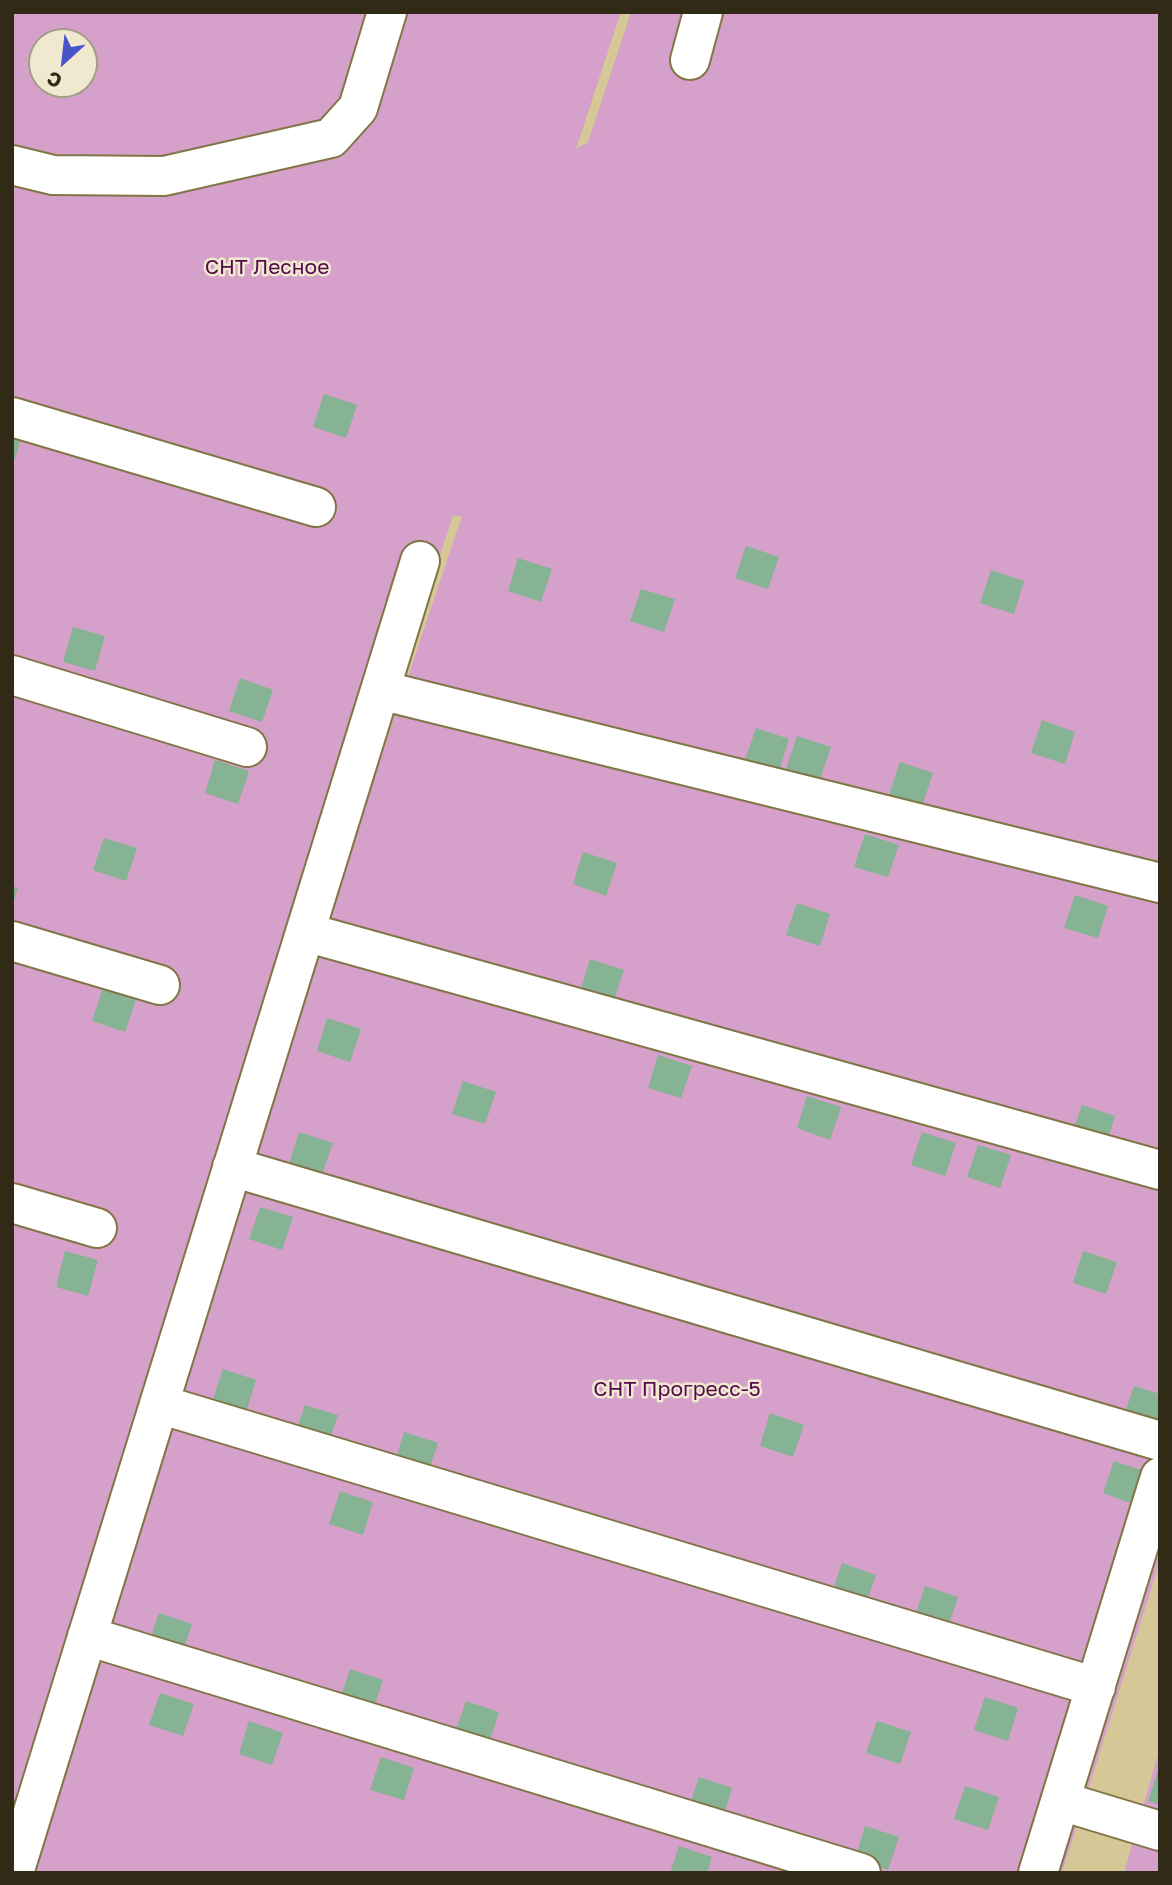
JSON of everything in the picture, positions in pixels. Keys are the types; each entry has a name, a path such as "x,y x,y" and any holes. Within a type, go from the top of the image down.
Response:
{"street":[{"path":"12,165 53,175 164,176 331,138 358,108 387,12"},
{"path":"690,60 704,12"},
{"path":"12,417 316,507"},
{"path":"13,1873 420,561"},
{"path":"12,675 247,747"},
{"path":"380,690 1160,883"},
{"path":"305,932 1160,1170"},
{"path":"12,941 160,985"},
{"path":"232,1167 1160,1441"},
{"path":"12,1203 97,1228"},
{"path":"159,1404 1096,1688"},
{"path":"1038,1873 1096,1688 1149,1556 1160,1477"},
{"path":"87,1636 861,1873"},
{"path":"1060,1801 1160,1831"}],"green space":[{"name":"СНТ Прогресс-5","path":"12,12 621,12 576,149 588,142 631,12 1160,12 1160,1561 1062,1873 12,1873 12,1852 462,516 453,516 12,1844"},
{"path":"1160,1747 1160,1873 1124,1873"}],"building":[{"path":"324,394 357,405 346,438 313,427"},
{"path":"12,421 25,424 15,459 12,459"},
{"path":"746,546 779,557 768,589 735,578"},
{"path":"518,558 552,569 541,602 508,591"},
{"path":"991,570 1024,581 1014,614 980,603"},
{"path":"641,589 675,599 664,632 630,621"},
{"path":"73,627 105,636 95,671 63,662"},
{"path":"240,678 273,690 262,722 229,711"},
{"path":"1042,720 1075,732 1065,764 1031,753"},
{"path":"756,728 789,739 779,771 745,760"},
{"path":"797,736 831,747 820,779 786,769"},
{"path":"215,760 249,771 238,804 205,793"},
{"path":"900,762 933,773 922,806 889,795"},
{"path":"865,834 899,845 888,877 854,867"},
{"path":"104,838 137,848 126,881 93,870"},
{"path":"583,852 617,863 606,896 573,884"},
{"path":"12,886 18,888 13,903 12,903"},
{"path":"1075,895 1108,906 1098,938 1064,928"},
{"path":"797,903 830,914 820,946 786,935"},
{"path":"590,959 624,970 613,1003 580,992"},
{"path":"103,988 136,999 125,1032 92,1021"},
{"path":"327,1018 361,1029 350,1062 317,1051"},
{"path":"658,1055 692,1066 681,1098 648,1088"},
{"path":"463,1081 496,1092 485,1124 452,1114"},
{"path":"807,1096 841,1107 830,1140 797,1128"},
{"path":"1082,1105 1115,1116 1105,1149 1071,1137"},
{"path":"299,1132 333,1143 322,1175 289,1164"},
{"path":"922,1132 956,1143 945,1176 911,1165"},
{"path":"978,1145 1011,1155 1000,1188 967,1177"},
{"path":"260,1207 293,1217 282,1250 249,1239"},
{"path":"65,1251 98,1260 88,1296 56,1287"},
{"path":"1083,1251 1117,1262 1106,1294 1073,1283"},
{"path":"223,1369 256,1380 246,1413 212,1402"},
{"path":"1134,1386 1160,1394 1160,1418 1156,1429 1123,1418"},
{"path":"305,1405 338,1415 327,1448 294,1437"},
{"path":"770,1413 804,1425 793,1457 760,1446"},
{"path":"404,1432 438,1443 427,1476 394,1465"},
{"path":"1114,1461 1147,1472 1136,1505 1103,1493"},
{"path":"340,1491 373,1502 363,1535 329,1524"},
{"path":"842,1563 876,1575 865,1607 831,1596"},
{"path":"925,1586 958,1597 947,1630 914,1619"},
{"path":"159,1613 192,1624 181,1657 148,1646"},
{"path":"350,1669 383,1680 372,1713 339,1702"},
{"path":"160,1693 194,1704 183,1736 149,1725"},
{"path":"985,1697 1018,1708 1008,1741 974,1730"},
{"path":"466,1701 499,1712 489,1744 455,1733"},
{"path":"249,1721 283,1733 272,1765 239,1754"},
{"path":"877,1721 911,1732 900,1764 866,1753"},
{"path":"381,1757 414,1768 404,1800 370,1790"},
{"path":"1160,1767 1160,1805 1148,1801"},
{"path":"699,1777 732,1788 722,1821 688,1810"},
{"path":"965,1786 999,1797 988,1830 954,1819"},
{"path":"865,1826 899,1837 888,1870 855,1859"},
{"path":"679,1846 712,1857 707,1873 670,1873"}],"park label":[{"name":"СНТ Лесное","path":"267,267"}]}
